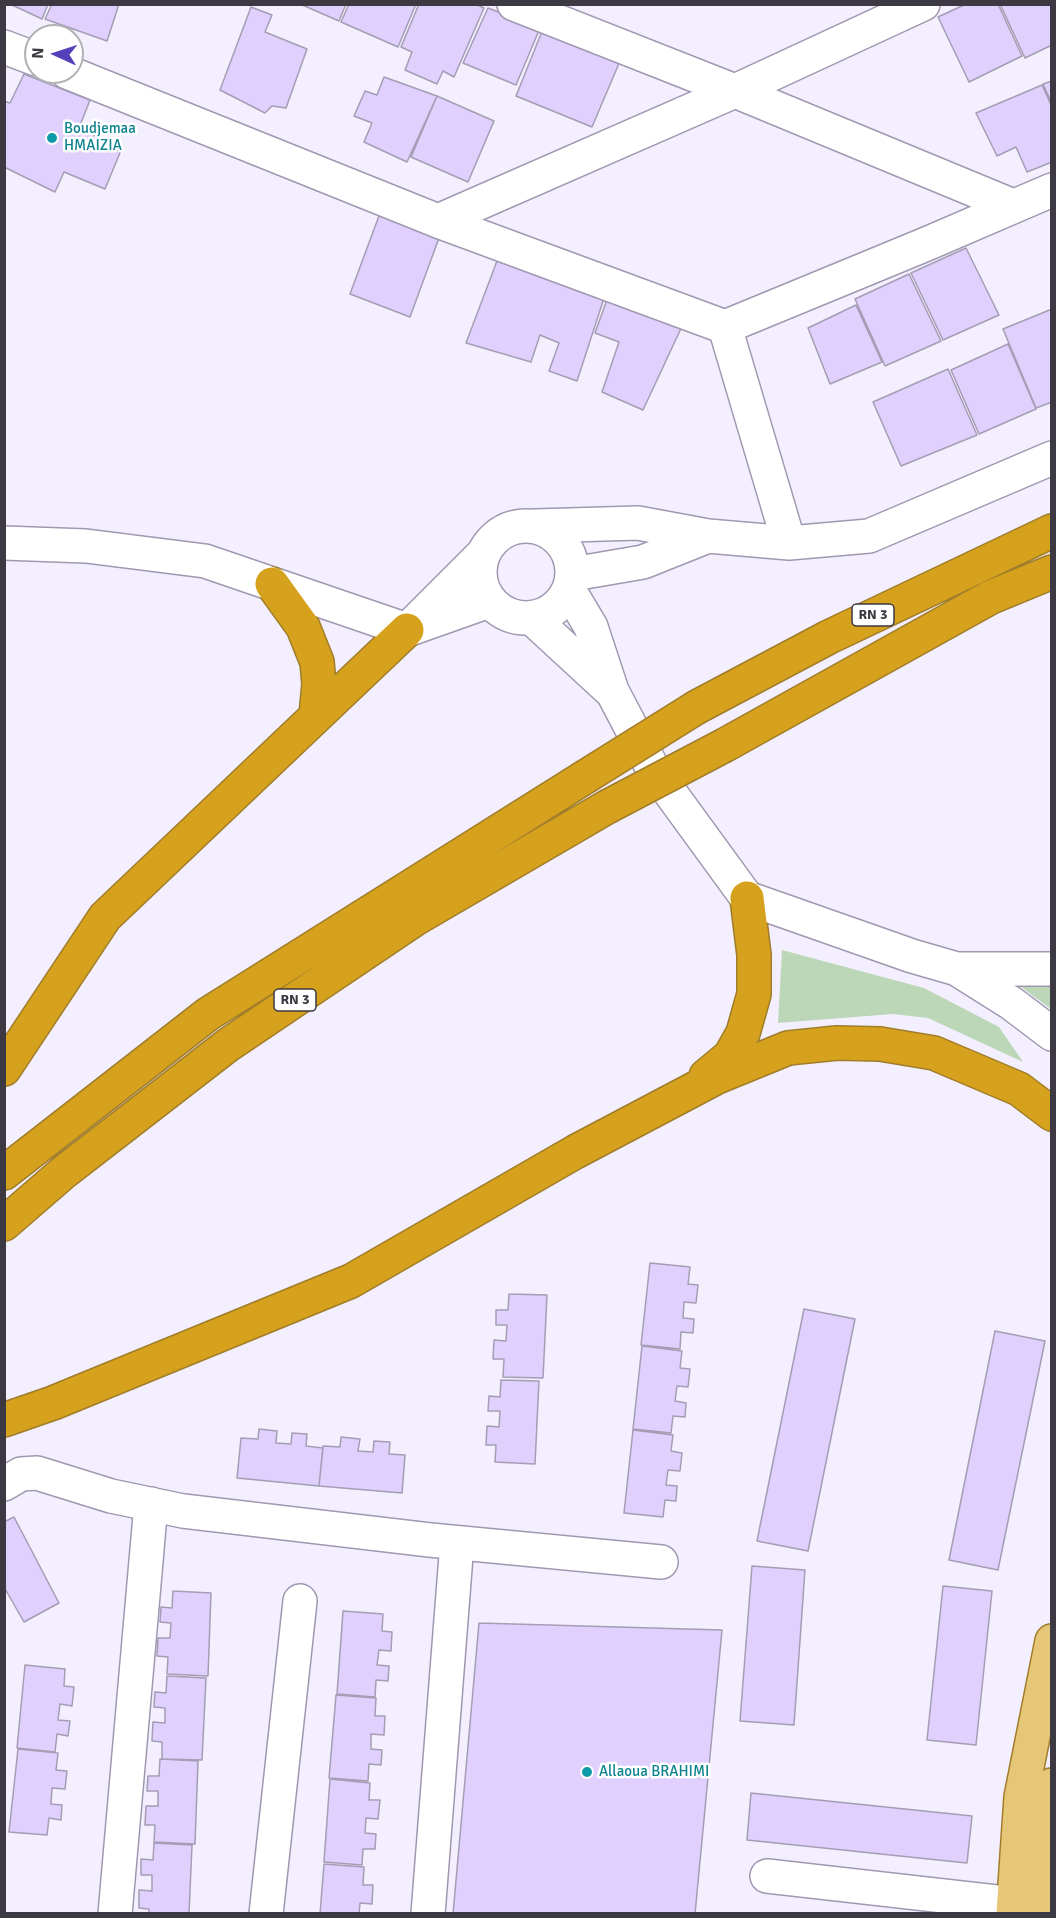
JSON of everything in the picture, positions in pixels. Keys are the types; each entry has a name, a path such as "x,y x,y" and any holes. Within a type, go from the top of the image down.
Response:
{"highway":[{"name":"RN 3","path":"4,1173 208,1014 697,707 829,637 1052,531"},
{"name":"RN 3","path":"4,1224 64,1172 238,1039 415,919 607,807 725,745 991,597 1052,572"},
{"path":"272,584 303,627 317,662 319,684 316,716"},
{"path":"4,1069 105,917 407,630"},
{"path":"663,1106 708,1075 730,1056 743,1033 754,994 754,955 747,898"},
{"path":"4,1420 53,1403 351,1281 575,1152 717,1077 788,1048 837,1043 880,1044 934,1053 1019,1089 1052,1114"}],"main road":[{"path":"1023,1910 1022,1797 1052,1641"},
{"path":"1023,1910 1052,1785"}],"street":[{"path":"514,4 735,91 1014,206"},
{"path":"438,221 735,91 923,4"},
{"path":"4,47 24,54"},
{"path":"84,78 438,221 725,327 1052,190"},
{"path":"725,327 789,543"},
{"path":"407,630 482,555 491,541 504,531 519,526 638,523 708,536 789,543 869,536 1052,458"},
{"path":"536,526 550,532 562,543 570,557 571,582 591,627 612,692 653,769 747,898 912,956 957,969 1011,1003 1052,1034"},
{"path":"571,582 643,562 708,536"},
{"path":"4,543 86,546 206,561 407,630 489,601"},
{"path":"482,555 479,571 482,587 489,601 509,615 533,619 548,614 561,604 571,582"},
{"path":"533,619 612,692"},
{"path":"957,969 1052,969"},
{"path":"4,1484 21,1474 37,1473 111,1496 183,1511 457,1543 662,1562"},
{"path":"115,1914 151,1504"},
{"path":"428,1914 457,1543"},
{"path":"266,1914 300,1601"},
{"path":"1022,1797 1052,1773"},
{"path":"767,1876 878,1901 1023,1910"}],"green space":[{"path":"782,950 924,988 999,1027 1023,1062 928,1018 893,1014 778,1023"},
{"path":"1051,985 1051,1009 1021,987"}],"building":[{"path":"10,4 48,4 42,19"},
{"path":"52,4 119,4 107,41 84,33 84,24 59,24 45,19"},
{"path":"300,4 346,4 339,21"},
{"path":"349,4 416,4 398,47 341,22"},
{"path":"419,4 475,4 484,8 454,77 443,71 437,84 405,70 412,52 401,47"},
{"path":"966,4 998,4 1022,56 969,82 938,17"},
{"path":"1000,4 1052,4 1052,45 1025,58"},
{"path":"251,7 272,15 265,32 307,49 286,108 272,106 265,113 220,90"},
{"path":"488,8 540,28 516,85 463,63"},
{"path":"545,24 623,54 592,127 516,96"},
{"name":"Boudjemaa HMAIZIA","path":"24,74 24,84 49,84 90,100 79,128 122,148 105,189 64,172 55,192 4,167 4,101 10,103"},
{"path":"384,77 437,96 407,162 364,142 372,123 354,116 365,91 377,95"},
{"path":"1052,81 1052,104 1043,84"},
{"path":"1042,85 1052,107 1052,162 1027,172 1016,147 997,156 976,113"},
{"path":"437,96 494,121 468,182 411,157"},
{"path":"383,205 443,227 410,317 350,294"},
{"path":"966,248 999,315 943,340 911,273"},
{"path":"500,253 606,292 577,381 549,371 559,343 540,335 531,362 466,343"},
{"path":"909,274 941,341 885,366 855,299"},
{"path":"609,294 684,322 643,410 602,392 619,342 595,333"},
{"path":"856,305 882,362 830,384 808,328"},
{"path":"1052,309 1052,402 1036,408 1003,329"},
{"path":"1008,344 1036,409 979,434 951,370"},
{"path":"948,369 977,435 901,466 873,402"},
{"path":"650,1263 690,1267 688,1284 698,1285 696,1303 684,1302 683,1318 694,1319 693,1333 681,1332 680,1349 641,1345"},
{"path":"509,1294 547,1295 543,1378 503,1377 504,1359 493,1359 494,1340 506,1341 507,1325 496,1325 496,1310 508,1310"},
{"path":"804,1309 855,1319 808,1551 757,1541"},
{"path":"995,1331 1045,1341 998,1570 949,1560"},
{"path":"642,1346 682,1351 680,1368 690,1369 688,1387 677,1386 675,1401 686,1403 685,1417 673,1416 671,1433 633,1429"},
{"path":"501,1380 539,1381 535,1464 495,1462 496,1445 486,1445 487,1426 499,1427 500,1411 488,1411 489,1396 500,1397"},
{"path":"259,1429 277,1431 276,1443 291,1444 292,1433 307,1434 306,1446 323,1448 319,1486 237,1478 241,1438 258,1439"},
{"path":"633,1430 673,1435 671,1451 682,1453 680,1471 668,1470 666,1485 677,1486 676,1501 665,1500 663,1517 624,1513"},
{"path":"341,1437 360,1439 358,1451 373,1452 374,1441 390,1442 389,1454 405,1455 402,1493 319,1486 323,1446 340,1447"},
{"path":"14,1517 59,1603 24,1622 4,1587 4,1522"},
{"path":"752,1566 805,1570 794,1725 740,1721"},
{"path":"943,1586 992,1591 976,1745 927,1740"},
{"path":"173,1591 211,1593 208,1676 167,1674 168,1657 157,1656 158,1638 170,1638 171,1623 160,1622 161,1607 172,1608"},
{"path":"343,1611 383,1614 382,1631 392,1632 391,1651 379,1650 377,1665 389,1666 388,1681 376,1680 375,1697 337,1694"},
{"name":"Allaoua BRAHIMI","path":"479,1623 722,1630 695,1914 453,1914"},
{"path":"25,1665 65,1669 64,1686 74,1687 72,1706 60,1704 58,1720 70,1721 68,1736 57,1734 55,1752 17,1748"},
{"path":"167,1676 206,1678 202,1760 162,1759 162,1742 152,1741 153,1722 165,1723 165,1708 154,1707 155,1692 166,1693"},
{"path":"336,1695 376,1698 375,1716 385,1716 384,1735 371,1734 371,1749 382,1750 381,1765 369,1764 368,1781 329,1778"},
{"path":"18,1749 58,1753 56,1770 67,1771 65,1789 52,1788 51,1804 62,1805 61,1820 49,1818 47,1835 9,1832"},
{"path":"160,1759 198,1761 195,1844 154,1842 155,1825 145,1825 146,1806 158,1806 158,1791 147,1791 148,1776 159,1776"},
{"path":"330,1779 370,1783 369,1800 380,1800 378,1819 366,1818 365,1833 376,1834 375,1849 363,1849 362,1865 324,1862"},
{"path":"751,1793 972,1816 967,1863 747,1840"},
{"path":"154,1843 192,1845 189,1914 149,1914 149,1909 139,1908 139,1890 152,1891 152,1875 141,1875 141,1859 153,1860"},
{"path":"324,1864 364,1867 363,1885 373,1885 372,1904 360,1903 359,1914 320,1914"}],"place":[{"name":"Boudjemaa HMAIZIA","path":"52,138"},
{"name":"Allaoua BRAHIMI","path":"587,1772"}]}
